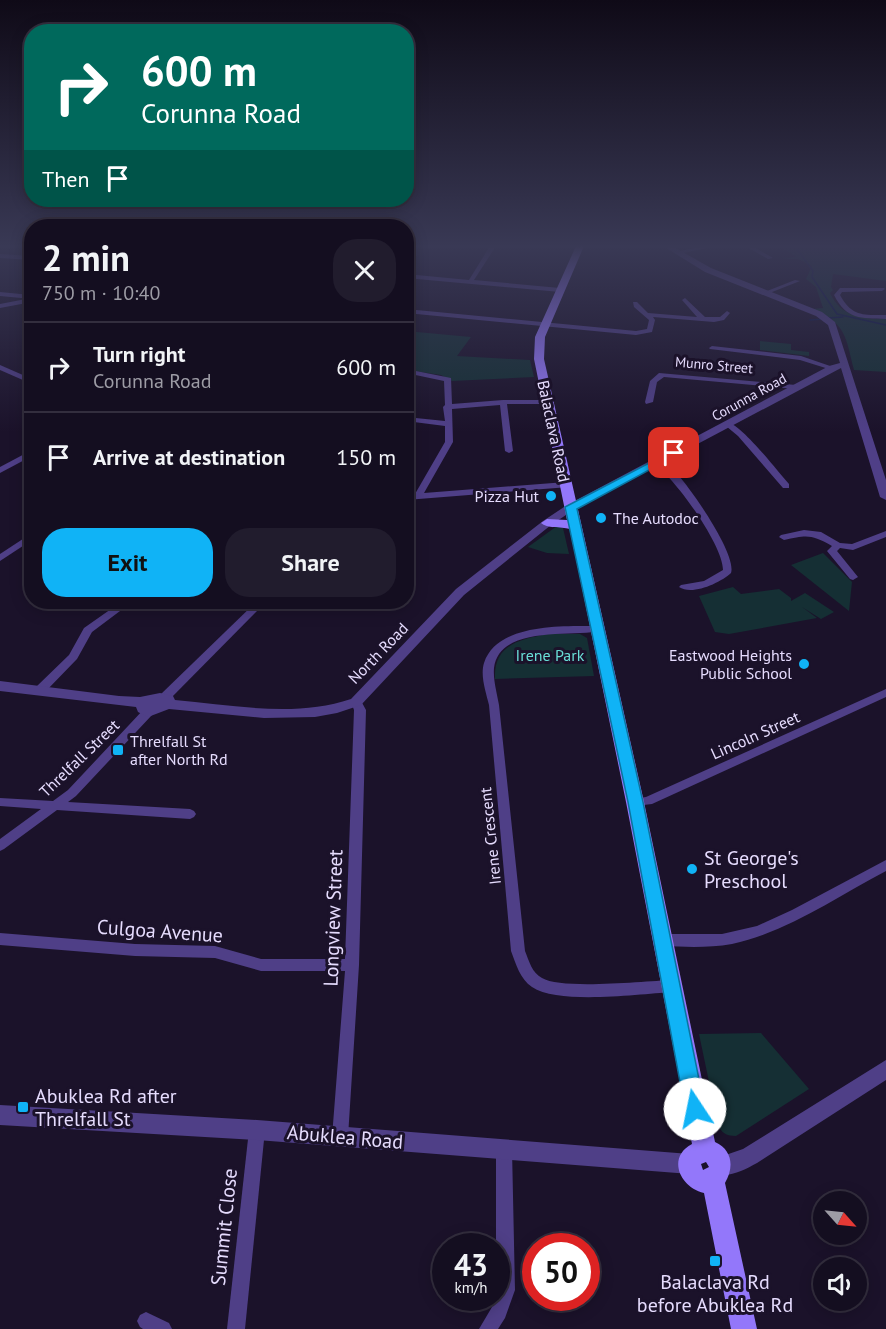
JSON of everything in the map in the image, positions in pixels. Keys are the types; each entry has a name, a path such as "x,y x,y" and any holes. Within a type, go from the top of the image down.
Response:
{"main road":[{"name":"Balaclava Road","path":"552,308 540,337 538,353 635,802 707,1165 744,1329"},
{"path":"547,523 562,522 575,526"}],"street":[{"path":"414,312 644,333 650,331 652,320 638,308"},
{"path":"693,308 703,319"},
{"path":"801,308 825,318 832,324 886,497"},
{"path":"845,308 851,314 886,317"},
{"path":"647,315 722,319 727,313"},
{"path":"712,348 801,358 832,368"},
{"name":"Corunna Road","path":"571,507 832,368 845,364"},
{"path":"0,367 24,378"},
{"path":"414,374 448,380 449,442 419,495"},
{"name":"Munro Street","path":"649,402 654,381 662,375 796,387"},
{"path":"503,402 509,451"},
{"path":"447,407 503,402 548,402"},
{"path":"414,420 449,424"},
{"path":"729,424 741,434 786,486"},
{"path":"0,471 24,457"},
{"path":"657,462 668,467 710,527 728,565 728,571 722,577 711,582 684,587"},
{"path":"414,496 566,485"},
{"name":"North Road","path":"166,701 314,714 343,708 356,702 460,592 547,523 571,507"},
{"path":"784,537 812,533 827,537 838,544 853,547 886,534"},
{"path":"0,558 24,542"},
{"path":"838,544 832,551 853,577"},
{"path":"41,689 73,657 88,630 113,609"},
{"path":"0,686 41,689 145,707 166,701 254,609"},
{"name":"Irene Crescent","path":"597,629 529,633 504,645 490,660 489,670 518,951 526,972 540,985 564,989 672,986"},
{"name":"Lincoln Street","path":"635,802 648,801 886,693"},
{"name":"Longview Street","path":"340,1137 352,965 360,710 356,702"},
{"name":"Threlfall Street","path":"0,846 72,793 145,707"},
{"path":"0,802 190,814"},
{"path":"663,940 721,939 754,932 787,918 886,865"},
{"name":"Culgoa Avenue","path":"0,939 135,950 215,952 261,965 352,965"},
{"name":"Abuklea Road","path":"0,1115 257,1130 707,1165 741,1161 886,1069"},
{"name":"Summit Close","path":"236,1329 257,1130"},
{"path":"488,1329 499,1312 506,1290 504,1149"},
{"path":"146,1321 163,1329"}],"green space":[{"path":"841,308 861,317 886,319 886,372 854,370 843,332 832,320 812,309"},
{"path":"414,332 471,337 457,356 530,360 534,377 452,381 441,375 414,371"},
{"path":"760,341 791,344 791,350 809,352 809,356 760,350"},
{"path":"557,526 563,528 569,554 547,553 528,547"},
{"path":"823,553 852,582 849,611 791,565"},
{"path":"733,587 741,594 779,589 791,598 791,601 805,593 834,612 821,619 802,607 817,618 729,634 715,632 699,596"},
{"name":"Irene Park","path":"548,634 580,634 587,638 594,676 495,679 498,658 504,651 518,641"},
{"path":"761,1033 809,1089 736,1136 727,1135 718,1125 699,1034"}],"waterway":[{"path":"833,308 837,314 886,325"},
{"path":"828,318 843,317"},
{"path":"810,320 823,319"}],"place":[{"name":"Pizza Hut","path":"551,496"},
{"name":"The Autodoc","path":"601,518"},
{"name":"Eastwood Heights Public School","path":"804,664"},
{"name":"Threlfall St after North Rd","path":"118,750"},
{"name":"St George's Preschool","path":"692,869"},
{"name":"Abuklea Rd after Threlfall St","path":"23,1107"},
{"name":"Balaclava Rd before Abuklea Rd","path":"715,1261"}],"route":[{"path":"674,453 571,507 635,802 695,1109"}]}
